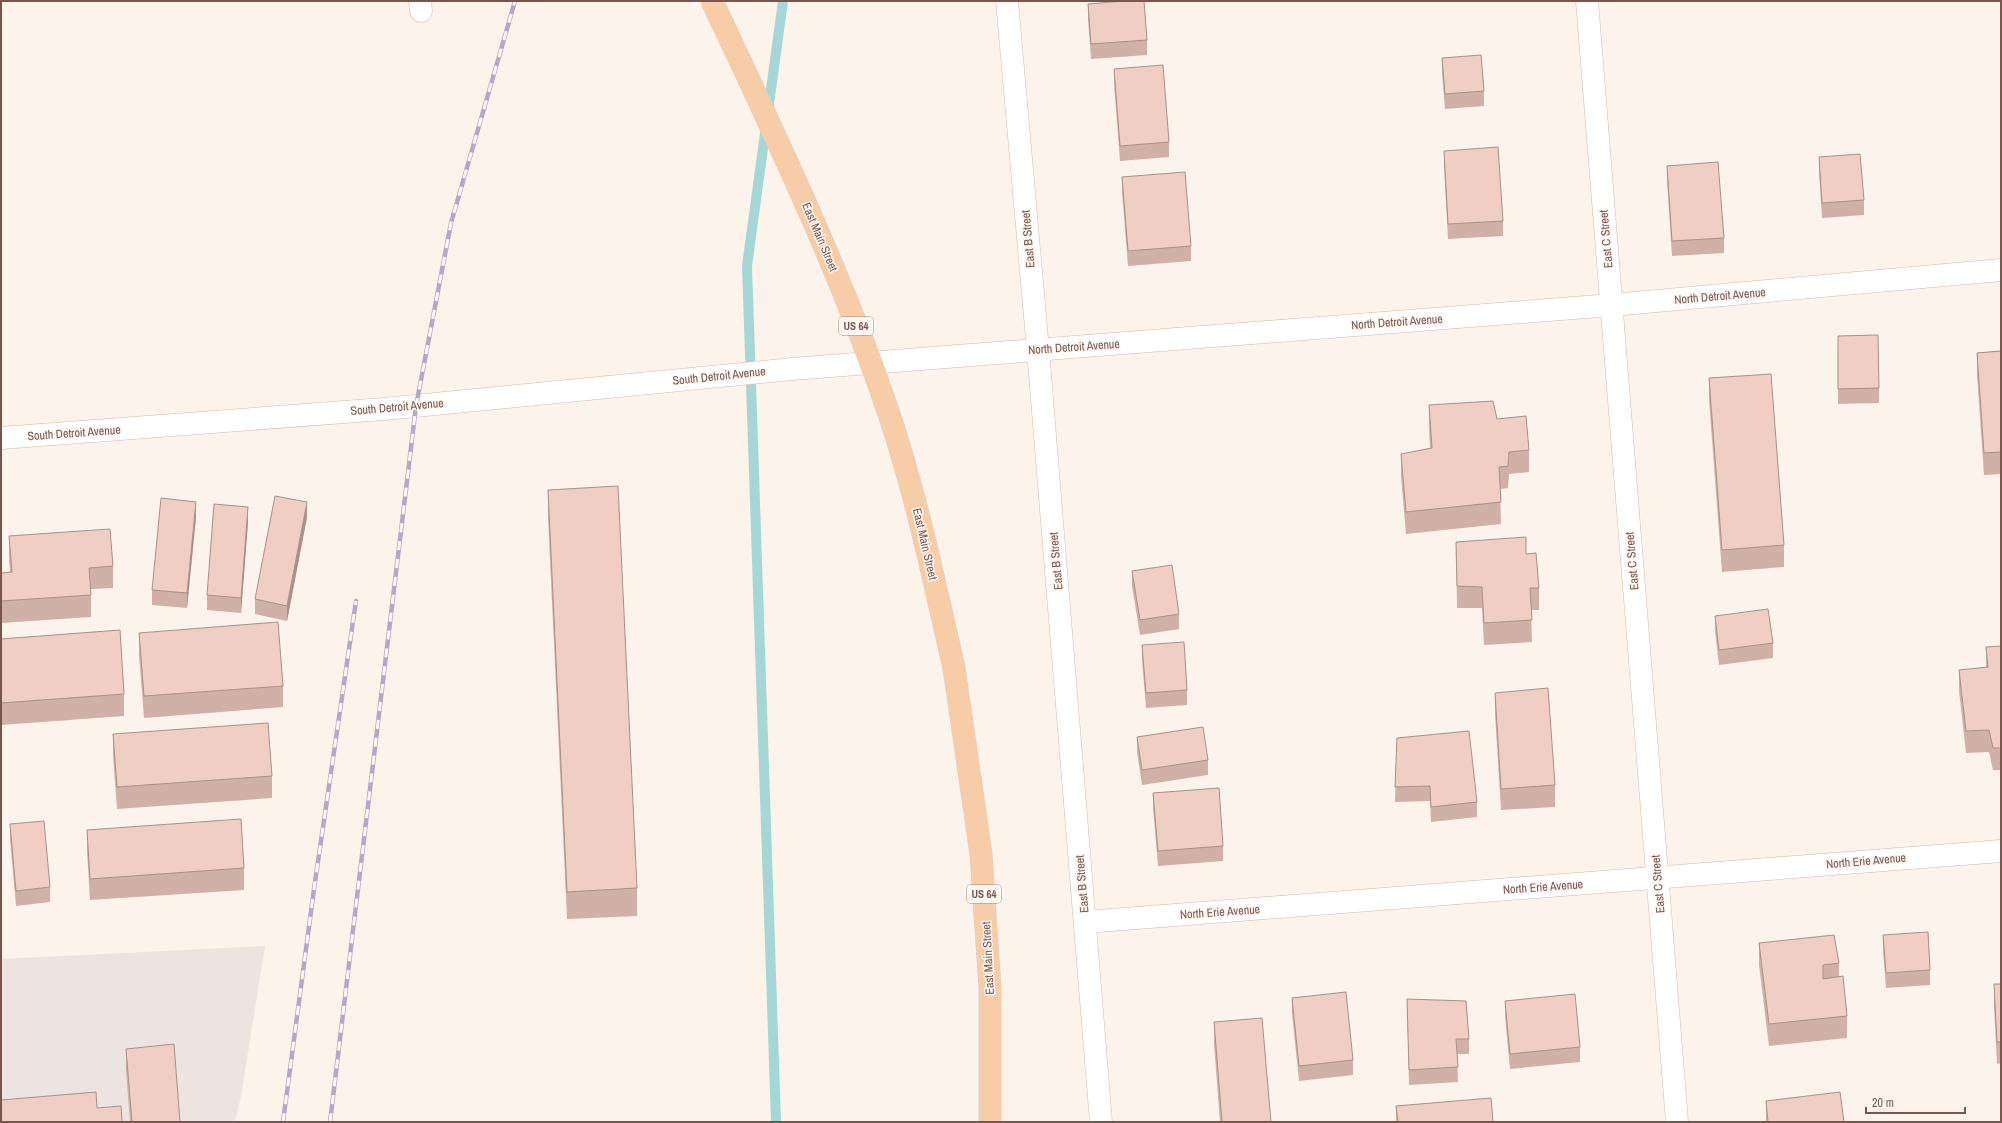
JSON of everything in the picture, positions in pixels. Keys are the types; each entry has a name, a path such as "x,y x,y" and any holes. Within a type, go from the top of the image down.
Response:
{"main road":[{"name":"East Main Street","path":"712,1 799,185 842,289 887,409 919,516 954,668 981,854 990,988 990,1122"}],"street":[{"name":"East B Street","path":"1007,1 1038,350 1100,1122"},
{"name":"East C Street","path":"1587,1 1677,1122"},
{"name":"North Detroit Avenue","path":"792,369 1612,305 2001,270"},
{"name":"South Detroit Avenue","path":"1,438 384,409 792,369"},
{"name":"North Erie Avenue","path":"1085,922 2001,851"}],"shaded area":[{"path":"265,946 241,1096 235,1122 1,1122 1,959"}],"building":[{"path":"1144,1 1147,40 1091,44 1088,4"},
{"path":"1481,55 1484,91 1445,94 1442,58"},
{"path":"1163,65 1169,142 1120,146 1114,69"},
{"path":"1498,147 1503,221 1448,224 1444,151"},
{"path":"1860,154 1864,200 1822,203 1819,157"},
{"path":"1718,162 1724,238 1672,241 1667,166"},
{"path":"1185,172 1191,246 1128,251 1122,177"},
{"path":"1878,335 1879,388 1838,389 1838,336"},
{"path":"2001,351 2001,452 1984,453 1977,353"},
{"path":"1771,374 1784,545 1722,550 1709,378"},
{"path":"1493,401 1497,419 1526,416 1529,450 1509,452 1508,466 1499,467 1501,502 1406,512 1401,454 1432,448 1429,405"},
{"path":"618,486 637,888 567,892 548,490"},
{"path":"275,496 307,502 287,606 255,599"},
{"path":"161,498 196,502 187,593 152,590"},
{"path":"214,504 248,507 241,598 207,595"},
{"path":"110,529 113,566 89,568 91,595 1,601 1,573 12,572 9,536"},
{"path":"1526,537 1526,554 1536,553 1539,588 1530,588 1532,620 1484,623 1482,587 1457,586 1456,542"},
{"path":"1172,565 1179,614 1140,620 1132,571"},
{"path":"1768,609 1773,643 1719,650 1715,616"},
{"path":"278,622 283,686 144,696 139,633"},
{"path":"120,630 124,694 1,703 1,639"},
{"path":"1184,642 1187,690 1146,693 1142,645"},
{"path":"2001,646 2001,748 1993,748 1989,730 1966,731 1959,670 1988,667 1986,647"},
{"path":"1548,688 1555,785 1501,789 1495,693"},
{"path":"268,723 272,776 117,787 113,734"},
{"path":"1203,727 1208,760 1142,770 1137,737"},
{"path":"1469,731 1477,802 1431,807 1430,786 1395,787 1397,738"},
{"path":"1219,788 1223,846 1158,851 1153,793"},
{"path":"241,819 244,868 90,879 87,830"},
{"path":"44,821 50,887 16,891 10,824"},
{"path":"1928,932 1930,970 1886,973 1883,935"},
{"path":"1834,935 1839,963 1823,965 1823,979 1843,976 1847,1016 1769,1024 1759,943"},
{"path":"1994,984 2001,984 2001,1042 1997,1042"},
{"path":"1346,992 1353,1060 1299,1066 1292,998"},
{"path":"1575,994 1580,1047 1510,1054 1505,1001"},
{"path":"1407,999 1466,1001 1469,1039 1456,1039 1458,1067 1409,1070"},
{"path":"1262,1018 1271,1122 1222,1122 1214,1022"},
{"path":"174,1044 180,1122 132,1122 126,1049"},
{"path":"96,1092 97,1108 121,1106 122,1122 1,1122 1,1100"},
{"path":"1840,1092 1844,1122 1768,1122 1766,1101"},
{"path":"1491,1098 1493,1122 1398,1122 1396,1106"}],"waterway":[{"path":"776,1122 747,266 783,1"}],"railway":[{"path":"330,1122 416,406 451,223 515,1"},
{"path":"283,1122 314,889 356,601"}]}
